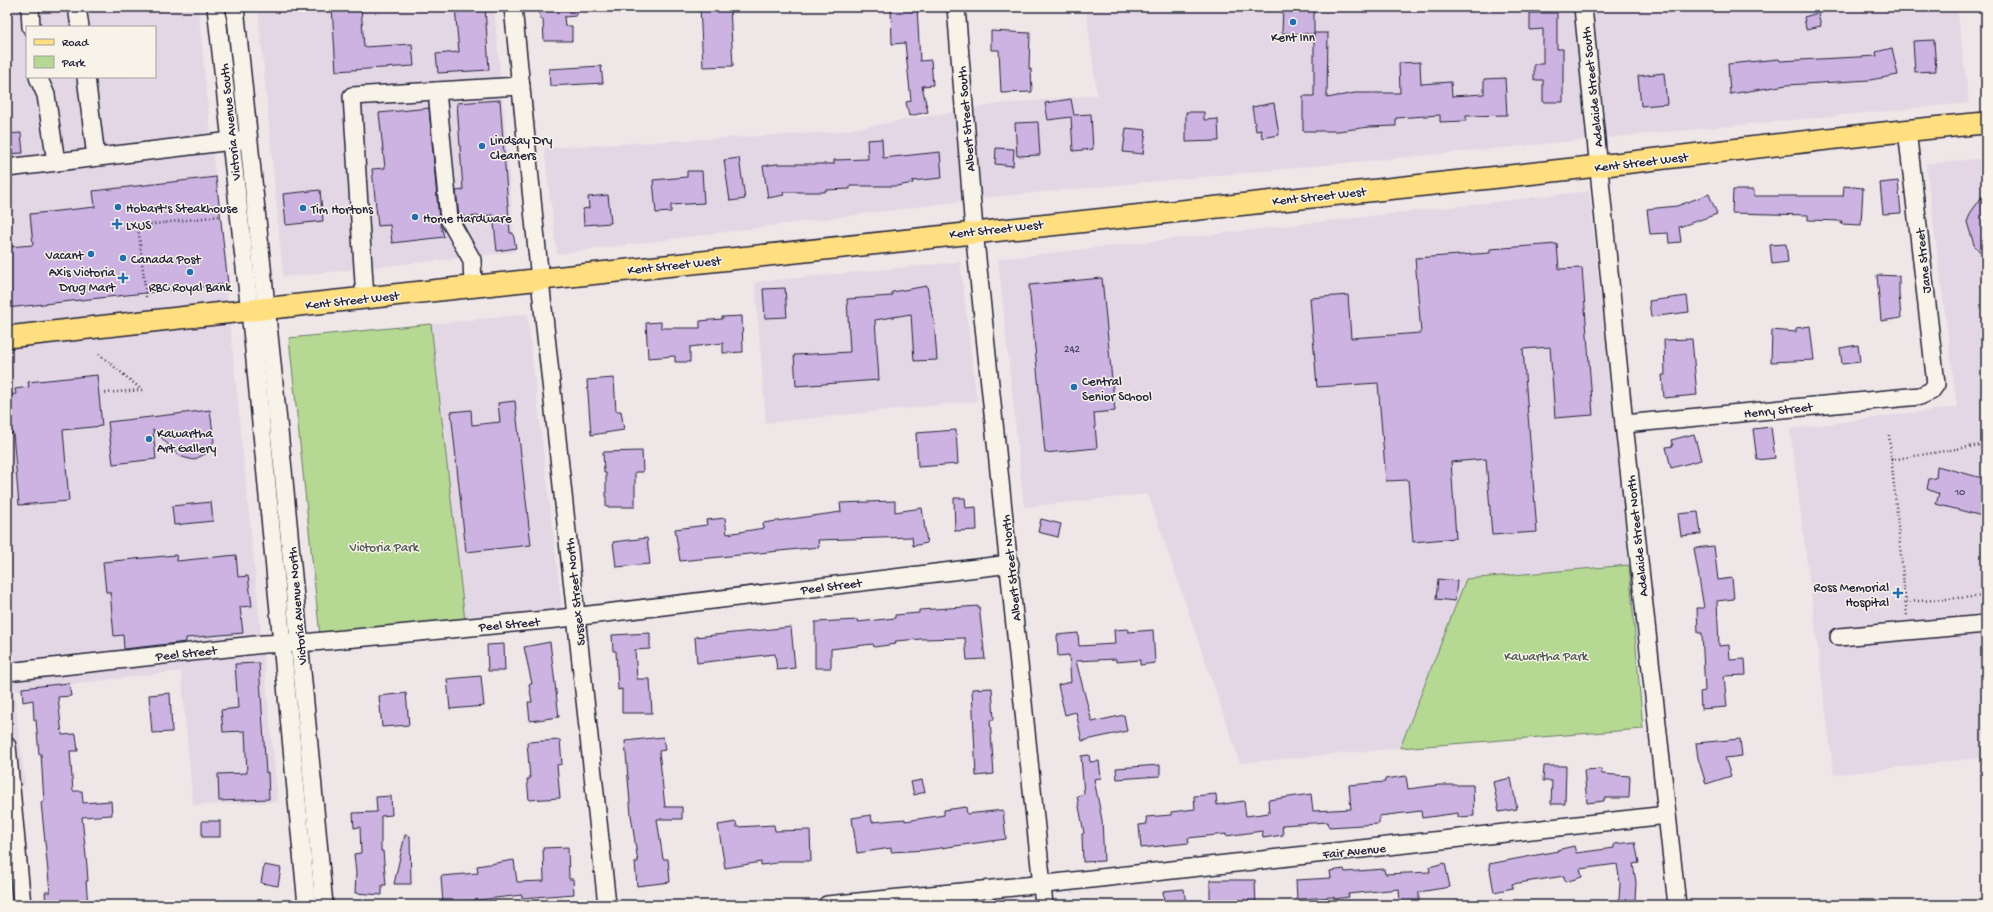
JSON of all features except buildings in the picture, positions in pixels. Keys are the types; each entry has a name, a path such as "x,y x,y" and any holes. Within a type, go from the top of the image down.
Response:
{"main road":[{"name":"Kent Street West","path":"7,337 540,280 974,230 1600,166 1907,130 1986,123"}],"street":[{"path":"30,7 31,26"},
{"path":"77,7 80,26"},
{"name":"Victoria Avenue South","path":"216,7 230,142 258,309"},
{"name":"Victoria Avenue South","path":"235,7 248,139 258,309"},
{"name":"Sussex Street North","path":"513,7 540,280 607,905"},
{"name":"Albert Street South","path":"956,7 974,230"},
{"name":"Adelaide Street South","path":"1583,7 1600,166"},
{"path":"38,78 46,95 56,162"},
{"path":"86,78 96,158"},
{"path":"365,298 352,96 521,86"},
{"path":"437,91 449,219 472,260 473,286"},
{"name":"Jane Street","path":"1907,130 1936,384 1931,392"},
{"path":"7,168 248,139"},
{"name":"Adelaide Street North","path":"1600,166 1624,424 1677,905"},
{"name":"Albert Street North","path":"974,230 1010,564 1044,905"},
{"name":"Victoria Avenue North","path":"258,309 299,642 307,905"},
{"name":"Victoria Avenue North","path":"258,309 282,643 324,905"},
{"name":"Henry Street","path":"1624,424 1920,396 1931,392"},
{"name":"Peel Street","path":"7,672 264,644 576,616 1010,564"},
{"path":"1839,637 1986,624"},
{"path":"7,746 22,905"},
{"name":"Fair Avenue","path":"827,905 1041,884 1667,815"}],"path":[{"path":"146,296 138,226 220,216"},
{"path":"99,354 142,390 105,393"},
{"path":"1889,435 1908,631"},
{"path":"1891,460 1986,444"},
{"path":"1906,602 1986,596"}],"shaded area":[{"path":"7,7 198,7 278,802 193,805 181,671 14,691 25,785 7,787"},
{"path":"258,7 494,7 515,252 283,277"},
{"path":"1161,7 1957,7 1969,103 993,197 557,254 544,148 834,132 1000,104 1097,95 1086,9"},
{"name":"Ross Memorial Hospital","path":"1986,158 1986,757 1834,775 1790,429 1957,407 1926,164"},
{"path":"1589,191 1629,565 1467,579 1400,748 1240,763 1148,494 1024,507 998,259"},
{"path":"960,262 977,401 766,423 755,282"},
{"path":"527,314 562,608 465,621 431,324"}],"green space":[{"name":"Victoria Park","path":"431,324 465,621 320,636 289,338"},
{"name":"Kawartha Park","path":"1629,565 1643,729 1400,748 1466,579"}],"place":[{"name":"Kent Inn","path":"1293,22"},
{"name":"Lindsay Dry Cleaners","path":"482,146"},
{"name":"Hobart's Steakhouse","path":"118,207"},
{"name":"Tim Hortons","path":"303,208"},
{"name":"Home Hardware","path":"415,217"},
{"name":"LXUS","path":"117,224"},
{"name":"Vacant","path":"91,254"},
{"name":"Canada Post","path":"123,258"},
{"name":"RBC Royal Bank","path":"190,272"},
{"name":"Axis Victoria Drug Mart","path":"123,278"},
{"name":"Central Senior School","path":"1074,387"},
{"name":"Kawartha Art Gallery","path":"149,439"},
{"name":"Ross Memorial Hospital","path":"1898,593"}]}
